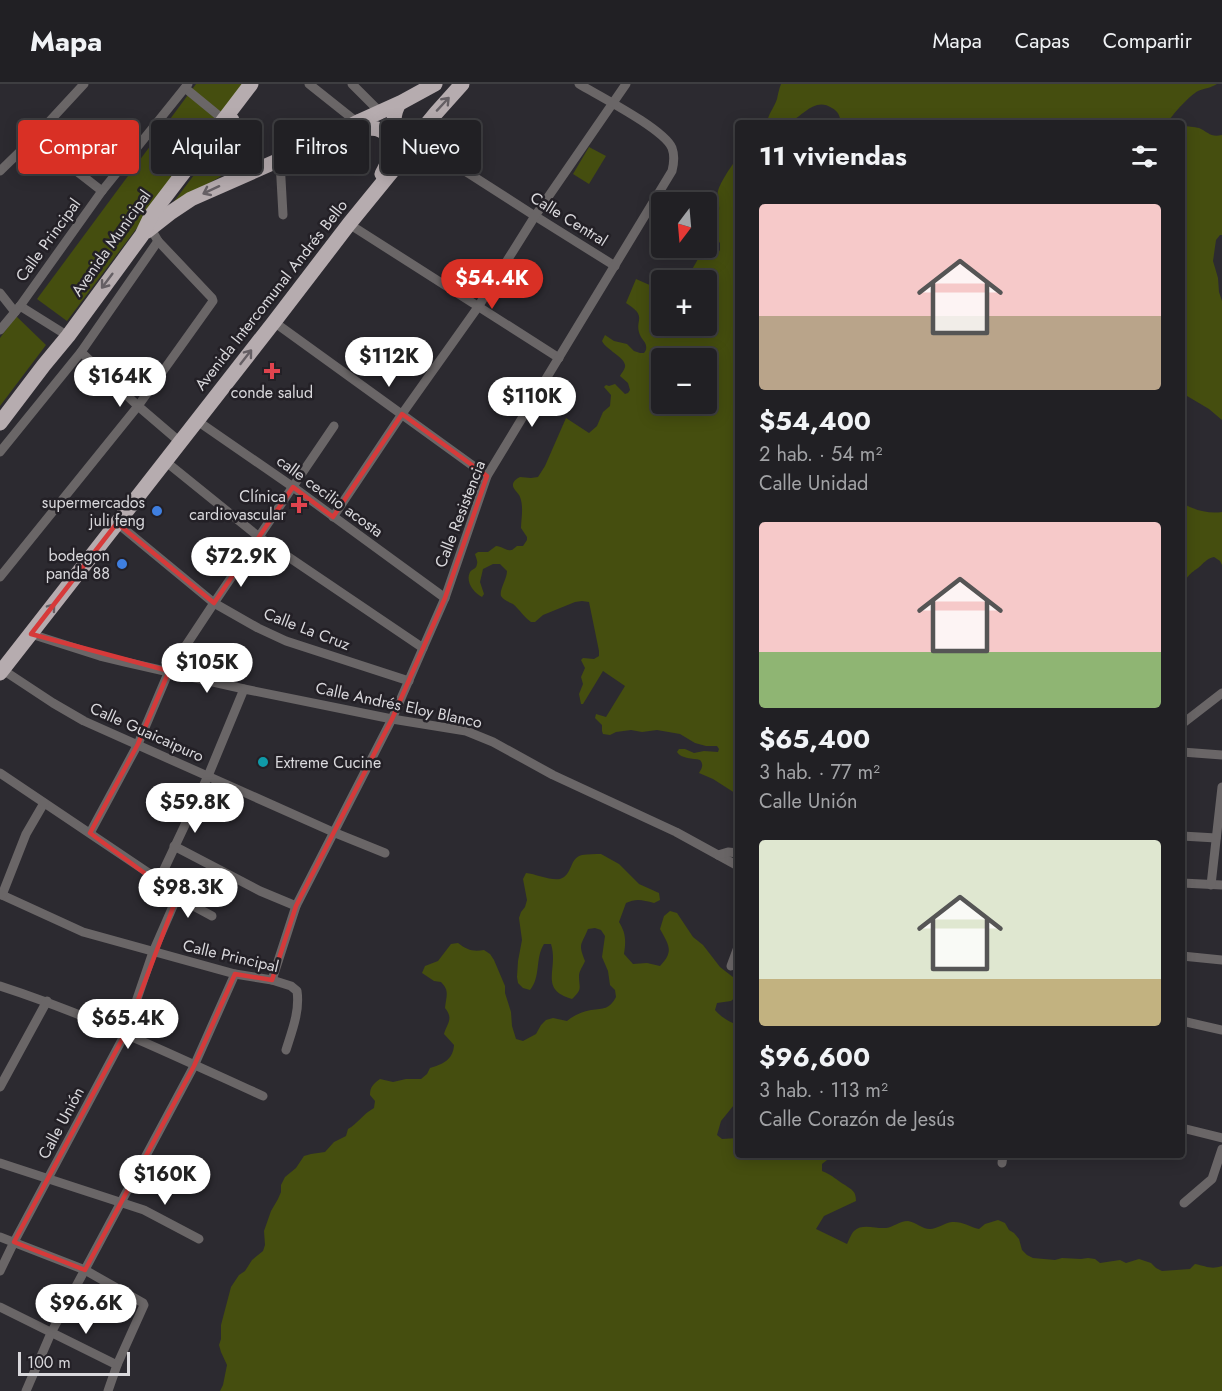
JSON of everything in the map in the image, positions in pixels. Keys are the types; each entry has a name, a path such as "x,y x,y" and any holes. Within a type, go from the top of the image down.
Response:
{"highway":[{"name":"Avenida Municipal","path":"224,120 251,84"},
{"path":"259,84 228,126 223,144 229,159 239,166 252,169 272,163"},
{"path":"364,120 398,105 435,84"},
{"name":"Avenida Intercomunal Andrés Bello","path":"429,120 462,84"},
{"path":"394,120 398,105"},
{"path":"349,224 387,165 393,148 392,142 382,130 369,128"},
{"path":"150,235 170,213 191,199 272,163"},
{"name":"Avenida Municipal","path":"0,423 150,235 152,214 183,174"},
{"name":"Avenida Intercomunal Andrés Bello","path":"1,672 390,174"}],"street":[{"path":"51,120 84,84"},
{"path":"309,84 354,120"},
{"path":"352,84 380,112"},
{"name":"Calle Resistencia","path":"272,980 296,906 392,719 445,598 487,476 672,171 675,158 672,147 661,134 579,84"},
{"path":"333,517 478,307 535,216 626,84"},
{"path":"187,86 224,120"},
{"name":"Calle Principal","path":"0,330 102,191 187,86"},
{"path":"0,171 18,154"},
{"path":"272,163 283,215"},
{"path":"80,174 102,191"},
{"name":"Calle Central","path":"473,174 615,266"},
{"path":"349,224 559,358"},
{"path":"0,452 81,352 150,235 213,301 138,406 0,577"},
{"path":"0,293 17,309 68,336"},
{"path":"274,322 487,476"},
{"path":"81,352 180,442"},
{"name":"calle cecilio acosta","path":"196,420 445,598"},
{"path":"90,833 138,744 169,671 334,426"},
{"path":"165,461 259,537 423,648"},
{"name":"Calle La Cruz","path":"117,523 214,603 258,628 286,640 409,681"},
{"name":"Calle Andrés Eloy Blanco","path":"31,634 100,656 244,689 392,719 466,731 494,742 553,775 665,827 735,864"},
{"name":"Calle Guaicaipuro","path":"1,672 84,721 385,853"},
{"path":"159,880 208,776 244,689"},
{"path":"1185,722 1222,693"},
{"path":"1185,752 1222,755"},
{"path":"0,773 159,880 177,897 212,916"},
{"path":"1211,885 1222,787"},
{"path":"1,895 26,834 44,803"},
{"path":"1185,836 1216,838"},
{"path":"174,846 260,891 296,906"},
{"path":"718,855 735,853"},
{"path":"1185,883 1222,885"},
{"name":"Calle Principal","path":"1,895 83,932 235,974 272,980 291,986 297,991 298,999 294,1026 285,1050"},
{"name":"Calle Unión","path":"0,1271 125,1034 153,952 177,897"},
{"path":"731,966 735,955"},
{"path":"1185,956 1222,960"},
{"path":"26,1391 51,1333 194,1066 235,974"},
{"path":"1,988 47,1001 263,1096"},
{"path":"0,1086 47,1001"},
{"path":"1185,1022 1222,1030"},
{"path":"1185,1129 1222,1138"},
{"path":"1184,1203 1212,1179 1222,1149"},
{"path":"0,1163 144,1210 199,1239"},
{"path":"0,1237 85,1270 143,1303 108,1391"},
{"path":"0,1307 117,1365"}],"highlighted area":[{"path":"402,414 487,476 445,598 392,719 296,906 272,980 235,974 194,1066 85,1270 14,1242 125,1034 177,897 90,833 138,744 169,671 31,634 117,523 214,603 293,487 333,517"}],"green space":[{"path":"196,84 245,84 218,120 169,120"},
{"path":"781,84 1217,84 1194,93 1169,120 840,120 832,108 820,105 810,108 793,120 768,120"},
{"path":"1185,126 1199,128 1212,135 1222,135 1222,235 1216,240 1213,261 1222,301 1222,420 1185,395"},
{"path":"151,145 151,174 177,174 67,321 37,299 129,174 139,174 139,161"},
{"path":"589,147 606,156 589,184 573,174"},
{"path":"735,162 735,793 699,773 702,766 700,760 684,757 677,752 679,749 685,749 694,753 718,752 717,746 706,746 695,743 680,734 657,730 642,732 631,730 610,735 603,734 602,725 595,718 596,714 606,717 625,686 603,671 581,704 579,694 583,684 581,677 585,668 581,660 583,658 594,659 599,656 589,602 575,602 531,622 513,604 501,596 507,571 500,564 493,564 483,569 480,582 484,594 482,597 473,590 469,583 470,572 477,566 475,554 488,552 496,546 512,550 517,546 523,546 527,540 521,528 521,501 513,484 520,477 538,477 566,418 589,433 597,426 603,412 610,406 611,395 604,387 615,384 625,394 630,390 628,383 620,376 625,368 623,360 602,341 605,335 614,341 627,344 634,351 644,353 646,350 646,344 638,327 639,316 626,303 636,279 651,286 651,336 717,336 717,270 692,270 699,258 717,258 720,250 720,243 717,240 719,188"},
{"path":"195,174 225,174 172,204"},
{"path":"16,316 46,345 0,406 0,338"},
{"path":"1185,505 1201,511 1222,512 1222,565 1214,557 1185,581"},
{"path":"601,854 619,864 639,884 659,893 660,900 654,903 633,900 626,903 619,922 625,937 624,954 633,964 647,963 660,966 665,961 669,948 660,929 664,916 670,911 677,913 693,937 703,945 720,967 735,979 735,998 731,1001 717,1003 715,1010 725,1019 735,1024 735,1104 721,1121 717,1135 722,1139 735,1138 735,1158 833,1158 822,1164 822,1171 852,1190 856,1201 824,1216 816,1229 847,1244 853,1232 861,1227 886,1228 908,1221 927,1229 956,1222 979,1229 985,1224 998,1220 1005,1223 1019,1239 1022,1250 1033,1258 1055,1260 1088,1258 1100,1263 1120,1260 1126,1263 1139,1259 1151,1263 1162,1271 1190,1269 1195,1264 1212,1268 1222,1266 1222,1391 220,1391 227,1365 219,1345 221,1325 231,1287 252,1260 263,1251 264,1231 285,1177 296,1168 304,1156 325,1152 334,1142 346,1136 348,1129 374,1108 375,1101 370,1092 372,1086 380,1079 393,1082 421,1079 430,1068 443,1063 452,1054 454,1045 444,1034 449,1021 445,1008 446,991 441,982 434,981 422,973 425,966 438,961 451,944 458,943 470,950 484,950 490,954 505,986 516,1039 523,1041 536,1034 546,1020 553,1018 567,1021 581,1013 606,1008 616,997 602,957 605,936 601,930 595,928 588,929 582,942 585,961 579,974 579,990 572,999 562,995 553,984 551,944 544,944 541,949 536,979 530,990 518,983 518,961 522,940 519,918 527,900 523,879 526,873 560,879 567,874 575,859 584,855"}],"place":[{"name":"conde salud","path":"272,371"},
{"name":"Clínica cardiovascular","path":"299,505"},
{"name":"supermercados juli feng","path":"157,511"},
{"name":"bodegon panda 88","path":"122,564"},
{"name":"Extreme Cucine","path":"263,762"}]}
